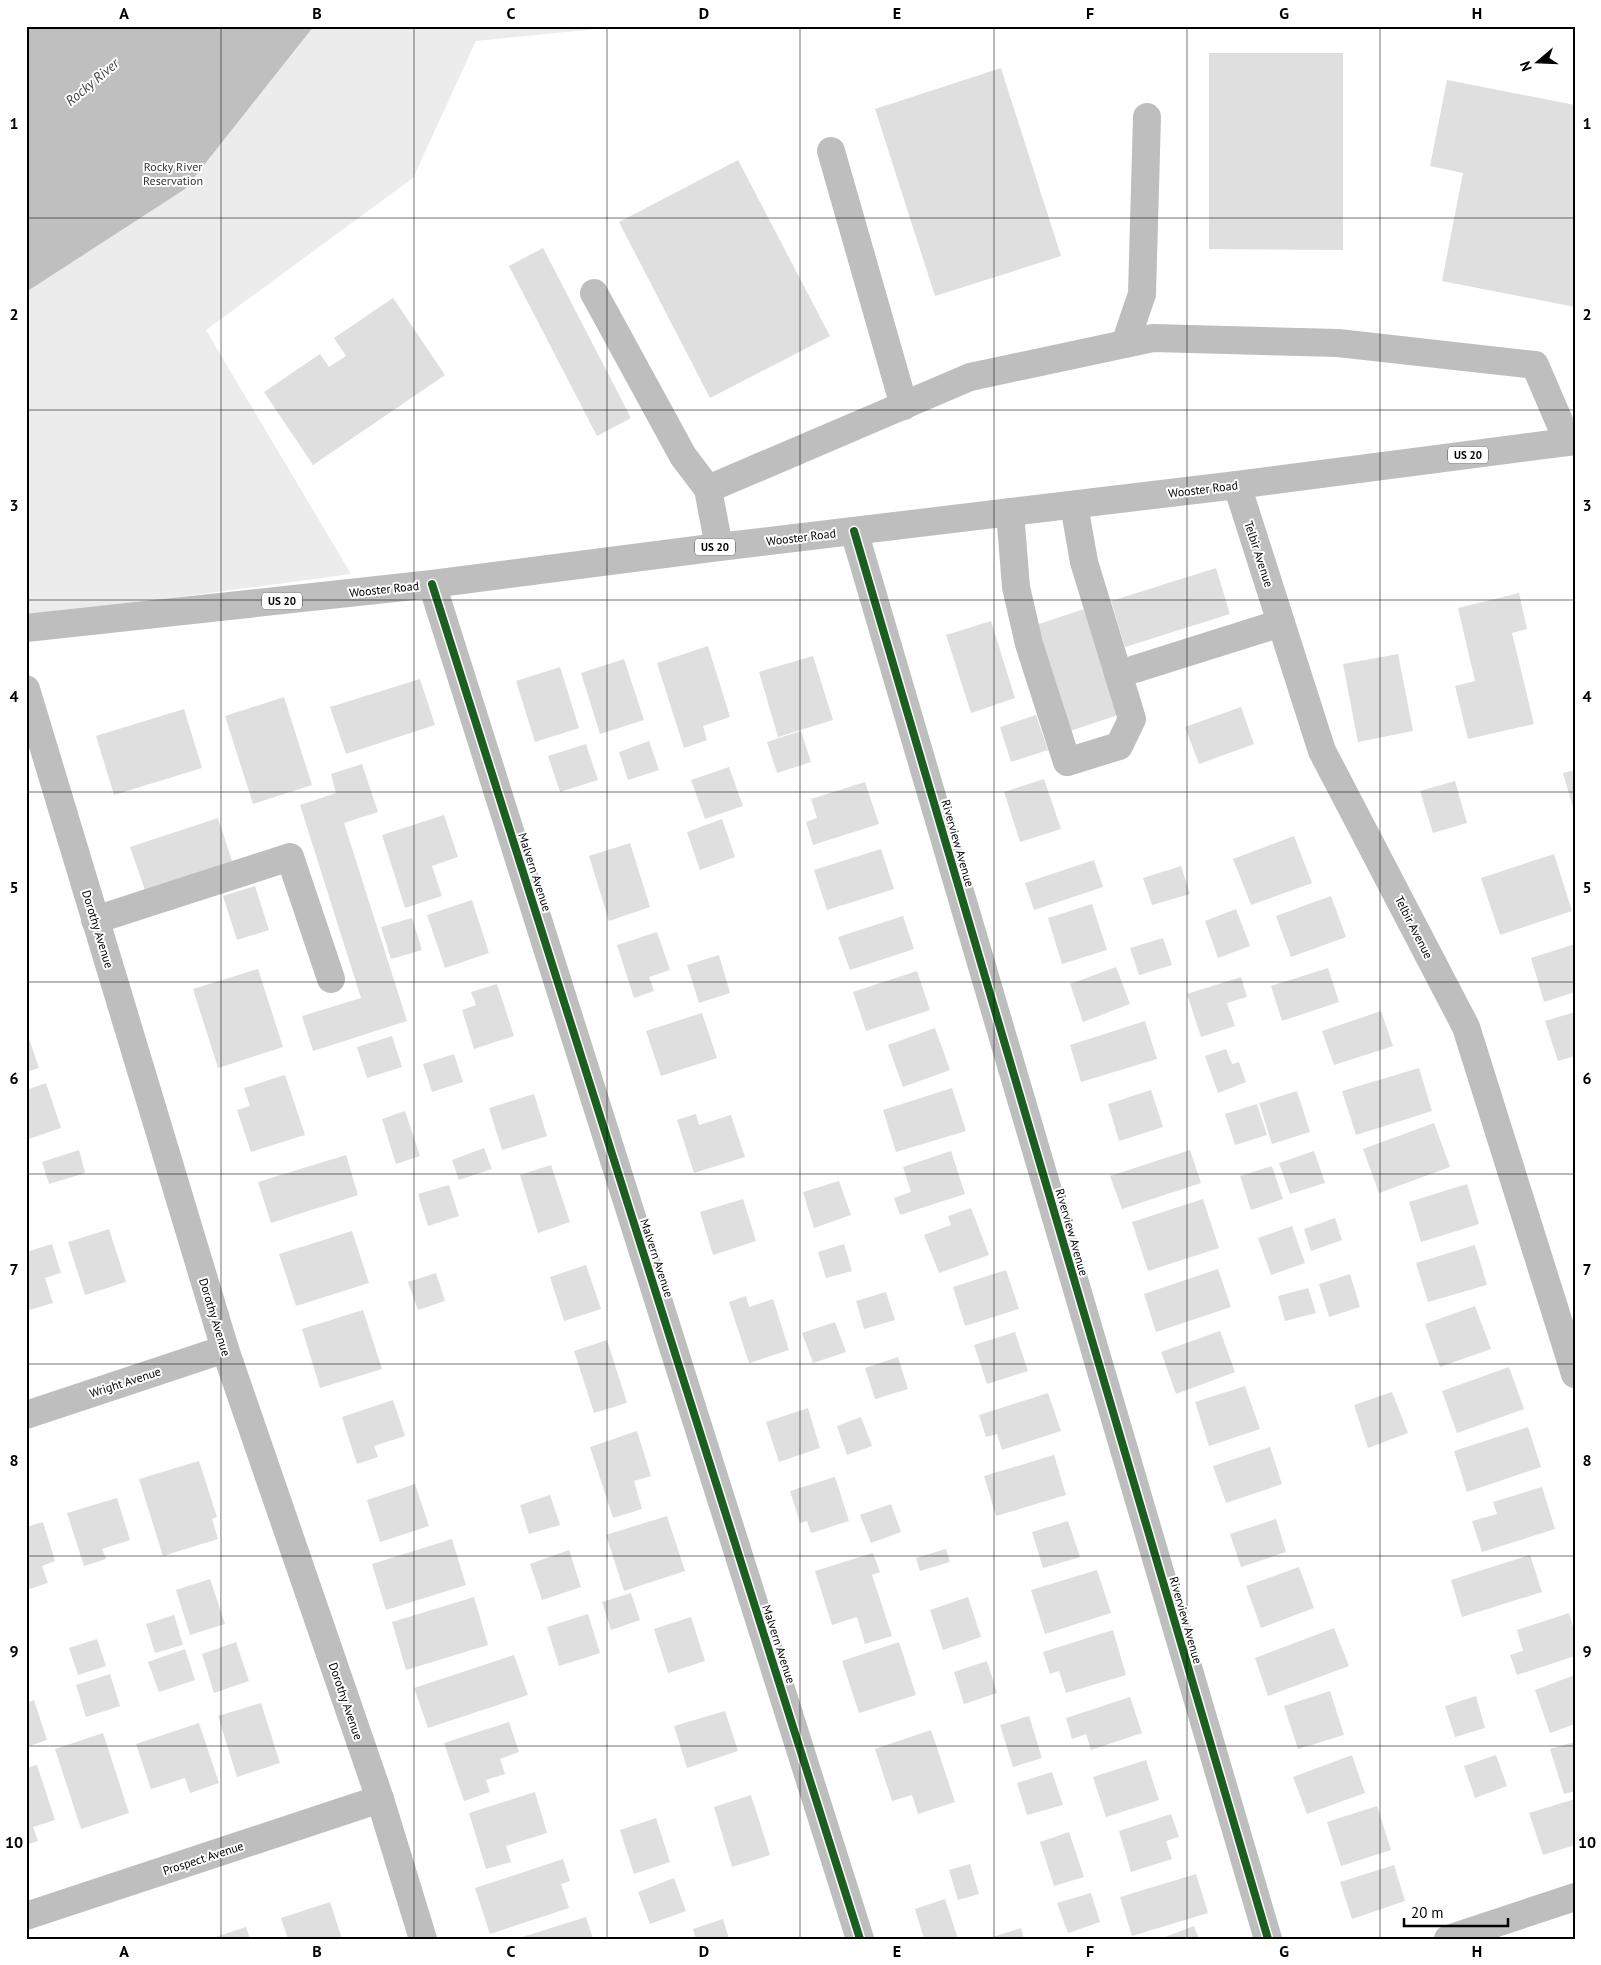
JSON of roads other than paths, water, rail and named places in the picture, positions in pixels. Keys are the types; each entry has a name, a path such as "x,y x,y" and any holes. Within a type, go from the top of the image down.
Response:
{"street":[{"path":"1125,344 1142,294 1147,117"},
{"path":"831,151 904,406"},
{"path":"594,293 683,456 708,489 719,547"},
{"path":"708,489 970,378 1153,338 1338,343 1535,365 1571,441"},
{"name":"Wooster Road","path":"26,628 432,584 719,547 1237,485 1571,441"},
{"name":"Telbir Avenue","path":"1237,485 1322,751 1466,1027 1575,1374"},
{"path":"1010,512 1016,587 1029,644 1067,762 1120,746 1132,719 1084,562 1074,505"},
{"name":"Riverview Avenue","path":"854,531 1268,1939"},
{"name":"Malvern Avenue","path":"432,584 860,1939"},
{"path":"1135,669 1281,623"},
{"name":"Dorothy Avenue","path":"26,690 225,1349 380,1799 424,1939"},
{"path":"95,920 290,857 331,979"},
{"name":"Wright Avenue","path":"26,1415 225,1349"},
{"name":"Prospect Avenue","path":"26,1916 380,1799"},
{"path":"1448,1939 1575,1897"}],"water":[{"name":"Rocky River","path":"26,26 314,26 185,189 26,292"}],"park label":[{"name":"Rocky River Reservation","path":"173,173"}]}
